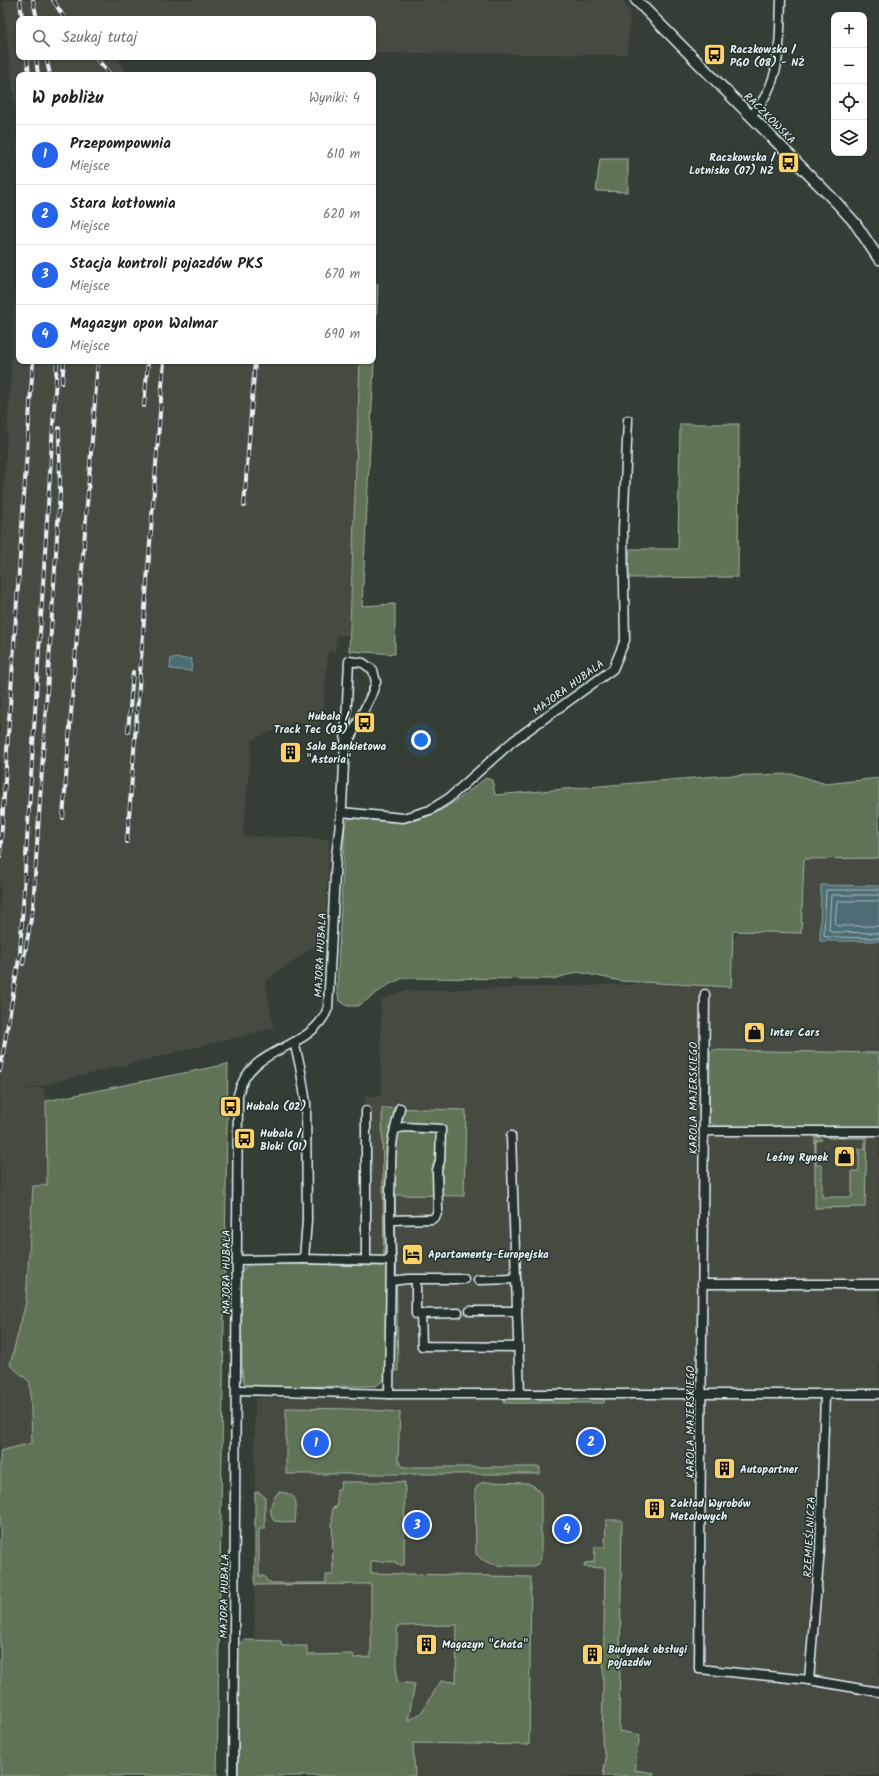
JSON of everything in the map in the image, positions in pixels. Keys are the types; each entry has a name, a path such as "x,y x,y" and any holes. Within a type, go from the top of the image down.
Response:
{"main road":[{"name":"RACZKOWSKA","path":"636,0 855,223 879,258"}],"street":[{"path":"751,116 763,102 775,75 778,57 781,0"},
{"name":"MAJORA HUBALA","path":"341,812 403,818 430,810 449,798 513,741 613,668 625,640 623,530 628,420"},
{"name":"MAJORA HUBALA","path":"233,1776 237,1390 237,1106 240,1086 244,1077 256,1064 318,1026 324,1018 328,1008 336,856 341,812 345,748 349,661 363,663 373,670 376,682 371,696 345,748"},
{"name":"KAROLA MAJERSKIEGO","path":"705,994 699,1669 809,1680 879,1692"},
{"path":"294,1042 300,1066 306,1103 307,1220 304,1259"},
{"path":"389,1394 392,1138 400,1108"},
{"path":"366,1111 366,1260"},
{"path":"390,1220 432,1219 438,1211 437,1170 440,1162 441,1129 404,1127 395,1129"},
{"path":"704,1131 879,1131"},
{"path":"511,1136 520,1394"},
{"path":"237,1260 304,1259 391,1261"},
{"path":"391,1281 416,1279 464,1279"},
{"path":"416,1279 416,1314 458,1313"},
{"path":"478,1280 516,1279"},
{"path":"702,1284 879,1284"},
{"path":"470,1310 517,1311"},
{"path":"421,1313 422,1346 518,1347"},
{"path":"237,1390 389,1394 879,1394"},
{"name":"RZEMIEŚLNICZA","path":"809,1680 820,1549 825,1395"}],"shaded area":[{"path":"3,0 623,0 630,12 627,55 376,53 376,16 16,16 16,60 118,60 126,72 16,72 16,115"},
{"path":"16,286 16,364 360,364 349,635 337,635 335,652 328,652 323,714 319,713 318,724 293,722 252,740 243,836 329,839 325,939 265,981 274,1028 19,1091 43,1087 46,1101 47,1185 33,1186 26,1302 10,1365 30,1382 32,1443 0,1451 0,553"},
{"path":"879,831 879,1776 254,1776 255,1398 381,1398 381,1259 362,1258 365,1096 381,1096 381,1000 403,991 713,982 785,836"}],"green space":[{"path":"600,159 628,159 628,192 596,191"},
{"path":"376,284 378,284 376,324"},
{"path":"360,364 374,364 362,606 395,604 395,654 349,651"},
{"path":"680,424 739,424 738,577 627,578 630,549 678,549"},
{"path":"794,774 826,784 879,778 879,858 804,859 801,933 733,931 731,987 621,981 578,972 553,979 403,978 388,985 358,1006 347,1006 339,1000 337,989 345,823 349,818 398,822 417,820 438,812 448,806 486,778 492,780 495,795 717,776"},
{"path":"713,1050 879,1053 879,1127 716,1127 710,1123 709,1119 710,1052"},
{"path":"228,1064 217,1776 0,1776 0,1451 32,1443 30,1382 10,1365 26,1302 33,1186 47,1185 46,1101"},
{"path":"382,1108 466,1110 464,1196 395,1195 398,1371 385,1371 385,1379 376,1386 245,1387 242,1373 241,1272 248,1263 384,1266"},
{"path":"827,1136 867,1136 865,1207 815,1208 815,1137 820,1137 822,1140 816,1141 816,1165 822,1165 822,1197 852,1197 852,1171 859,1171 859,1149 865,1149 865,1138 828,1138"},
{"path":"508,1397 601,1397 604,1400 604,1403 503,1403"},
{"path":"286,1408 353,1409 400,1412 398,1460 403,1467 540,1467 540,1474 286,1474"},
{"path":"341,1482 405,1482 404,1565 397,1565 396,1562 371,1561 371,1573 531,1577 529,1745 413,1743 415,1776 238,1776 238,1649 240,1643 246,1640 281,1641 282,1646 307,1646 307,1655 353,1654 354,1658 371,1657 371,1584 255,1585 255,1492 260,1493 265,1497 265,1529 259,1529 259,1576 264,1576 267,1581 272,1583 326,1583 326,1575 333,1575 332,1508 337,1507 337,1489 340,1489","holes":["457,1625 456,1682 441,1681 421,1713 408,1721 415,1684 397,1682 397,1626"]},
{"path":"483,1482 528,1483 535,1487 541,1494 541,1558 539,1563 534,1566 495,1565 481,1559 476,1554 475,1490 478,1485"},
{"path":"279,1492 291,1495 294,1498 296,1502 295,1523 274,1521 271,1514 271,1505 272,1501"},
{"path":"606,1520 622,1520 619,1731 640,1735 634,1770 655,1773 650,1776 603,1776 606,1758 602,1743 605,1568 584,1567 585,1563 594,1562 595,1547 605,1547"}],"water":[{"path":"171,658 192,659 191,671 170,669"},
{"path":"821,885 879,886 879,941 820,941"}],"railway":[{"path":"20,0 22,16"},
{"path":"33,0 36,16"},
{"path":"53,0 63,16"},
{"path":"27,60 29,72"},
{"path":"36,60 38,72"},
{"path":"47,60 49,72"},
{"path":"98,60 108,72"},
{"path":"0,856 33,364"},
{"path":"0,1071 20,953 57,364"},
{"path":"62,383 64,364"},
{"path":"63,818 98,364"},
{"path":"144,406 148,364"},
{"path":"127,842 164,364"},
{"path":"244,506 255,364"},
{"path":"23,964 33,907 60,492 59,428"},
{"path":"128,732 133,672"}],"place":[{"name":"Raczkowska / PGO (08) - NŻ","path":"714,55"},
{"name":"Raczkowska / Lotnisko (07) NŻ","path":"789,163"},
{"name":"Hubala / Track Tec (03)","path":"364,722"},
{"name":"Sala Bankietowa \"Astoria\"","path":"291,752"},
{"name":"Inter Cars","path":"754,1032"},
{"name":"Hubala (02)","path":"231,1106"},
{"name":"Hubala / Bloki (01)","path":"244,1139"},
{"name":"Leśny Rynek","path":"844,1157"},
{"name":"Apartamenty-Europejska","path":"412,1254"},
{"name":"Stara kotłownia","path":"591,1442"},
{"name":"Przepompownia","path":"316,1443"},
{"name":"Autopartner","path":"724,1469"},
{"name":"Zakład Wyrobów Metalowych","path":"655,1509"},
{"name":"Stacja kontroli pojazdów PKS","path":"417,1525"},
{"name":"Magazyn opon Walmar","path":"567,1529"},
{"name":"Magazyn \"Chata\"","path":"427,1644"},
{"name":"Budynek obsługi pojazdów","path":"593,1655"}]}
